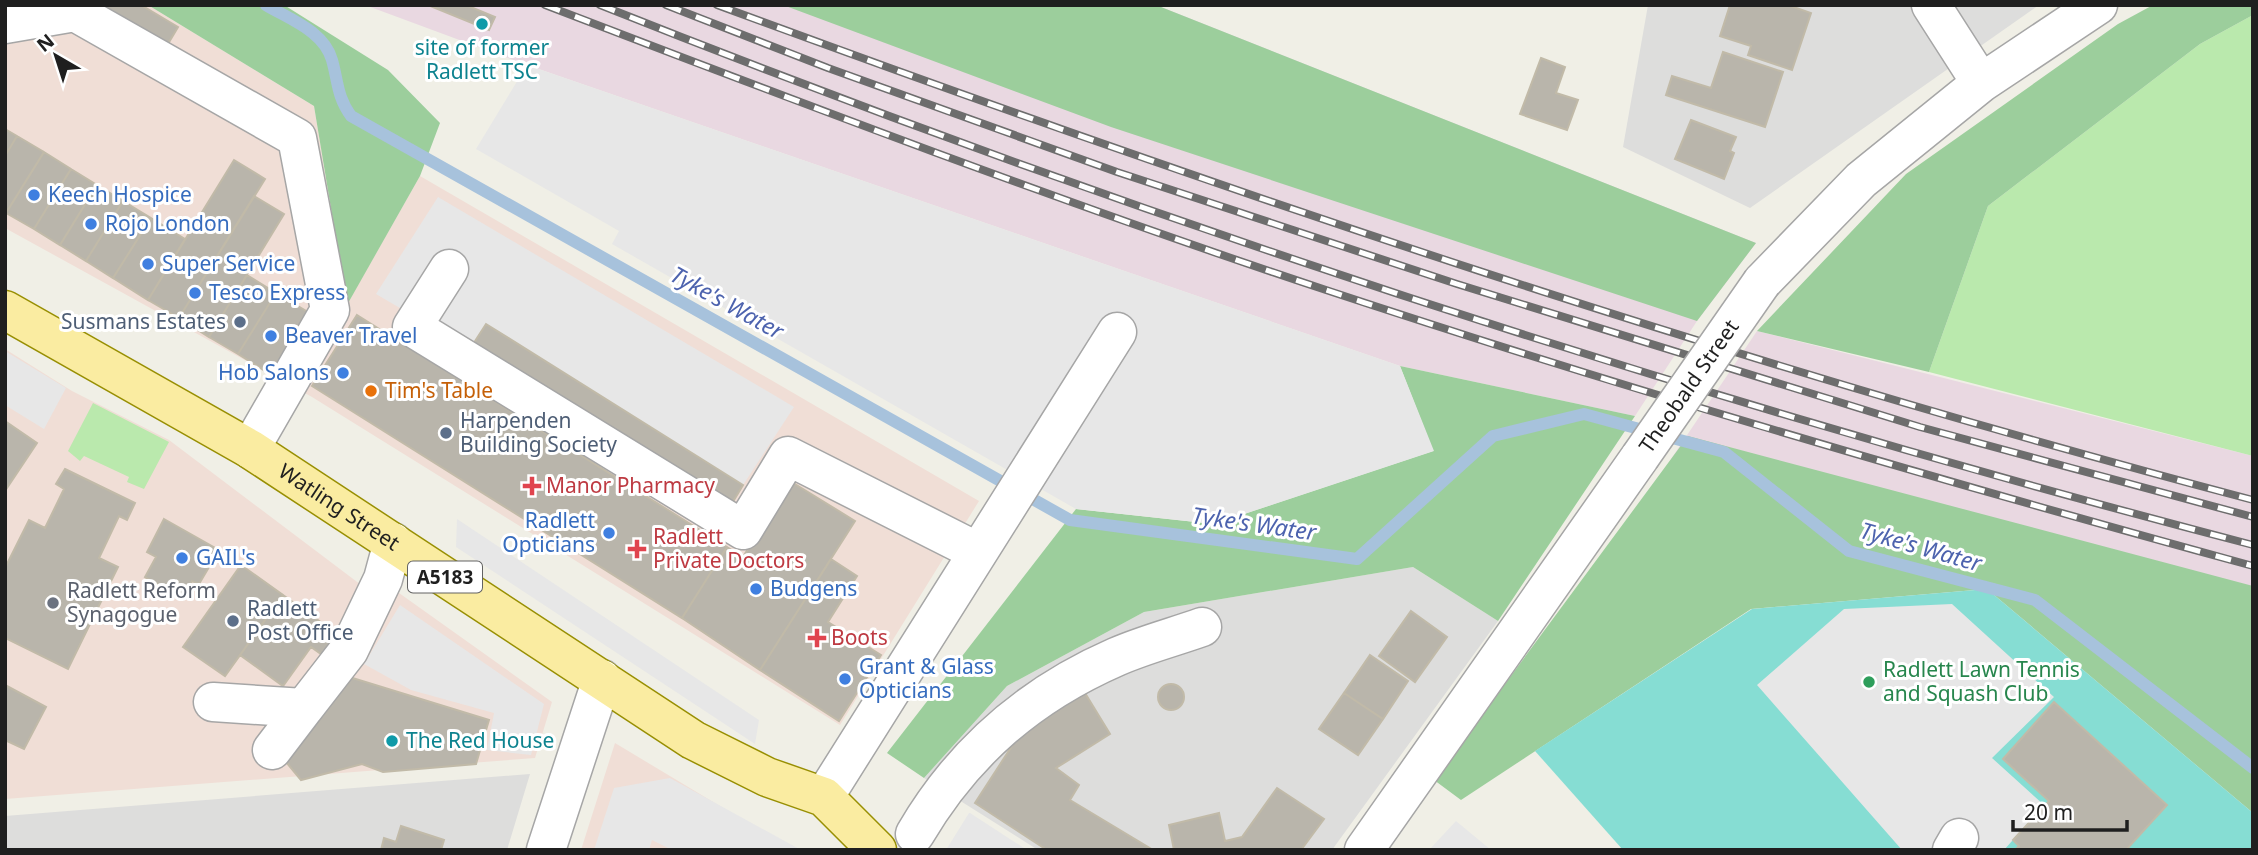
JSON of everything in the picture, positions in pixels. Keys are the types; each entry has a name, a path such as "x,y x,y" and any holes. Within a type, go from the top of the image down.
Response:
{"main road":[{"name":"Watling Street","path":"5,310 250,449 694,740 767,778 824,797 877,850"}],"street":[{"path":"1931,5 1981,83"},
{"name":"Theobald Street","path":"1364,850 1762,282 1861,180 1981,83 2098,5"},
{"path":"5,24 75,12 298,138 331,310 250,449"},
{"path":"449,269 412,327 743,530 788,456 978,552"},
{"path":"824,797 1117,332"},
{"path":"272,750 349,650 383,579 393,542"},
{"path":"915,834 960,767 993,734 1031,704 1081,674 1118,656 1202,627"},
{"path":"546,850 602,679"},
{"path":"213,702 304,708"}],"shaded area":[{"path":"5,5 148,5 314,106 347,304 420,176 979,501 840,725 312,397 5,228"},
{"path":"365,5 1156,5 1756,243 1697,321 1635,416 1400,366 527,65"},
{"path":"1648,5 2039,5 1750,208 1623,147"},
{"path":"527,65 1400,366 1434,451 1214,524 1076,509 612,244 619,231 476,149"},
{"path":"438,197 794,407 743,485 486,324 470,349 376,294"},
{"path":"1757,331 2253,456 2253,648 1671,459"},
{"path":"5,349 72,391 169,440 385,603 392,588 552,702 535,758 5,799"},
{"path":"5,351 66,388 44,429 5,405"},
{"path":"457,519 759,720 755,744 456,547"},
{"path":"1413,567 1498,621 1332,850 1038,850 924,778 1007,686 1144,612"},
{"name":"Radlett Lawn Tennis and Squash Club","path":"1987,589 2253,813 2253,850 1623,850 1535,751 1752,609"},
{"path":"1952,604 2054,697 1992,758 2044,805 2004,850 1902,850 1757,685 1844,609"},
{"path":"400,605 544,704 531,755 487,750 494,713 411,690 364,664"},
{"path":"615,743 793,850 581,850"},
{"path":"530,774 507,850 5,850 5,816"},
{"path":"670,778 801,850 672,850 652,840 649,850 594,850 614,788"},
{"path":"970,813 1027,850 946,850"},
{"path":"1456,821 1491,850 1429,850"}],"green space":[{"path":"148,5 284,5 388,70 440,123 420,176 347,305 314,106"},
{"path":"783,5 1156,5 1756,243 1697,321 1111,127"},
{"path":"2153,5 2253,5 2253,15 2200,44 1988,206 1929,372 1757,331 1906,174 2118,24"},
{"path":"2253,15 2253,456 1929,372 1988,206 2200,44"},
{"path":"1400,366 1635,416 1498,621 1413,567 1144,612 1007,686 924,778 887,753 1076,509 1214,524 1433,451"},
{"path":"93,403 169,442 144,489 127,482 129,477 84,456 80,461 68,451"},
{"path":"1688,436 2253,586 2253,813 1987,589 1751,609 1461,800 1434,780"}],"building":[{"path":"76,5 141,5 178,27 162,54"},
{"name":"site of former Radlett TSC","path":"428,5 466,5 495,17 489,30"},
{"path":"1730,5 1788,5 1811,13 1792,70 1748,55 1751,46 1720,36"},
{"path":"1723,52 1783,72 1765,127 1666,95 1672,76 1711,88"},
{"path":"1541,58 1565,67 1556,93 1578,100 1567,130 1520,114"},
{"path":"1691,120 1736,137 1730,151 1734,153 1724,179 1675,159"},
{"path":"5,129 17,136 5,156"},
{"path":"17,136 44,152 6,213 5,156"},
{"path":"44,152 71,169 34,229 6,213"},
{"path":"234,160 265,179 179,318 148,300"},
{"path":"71,169 97,185 60,245 34,229"},
{"path":"97,185 123,201 86,261 60,245"},
{"path":"254,196 284,214 209,337 179,318"},
{"path":"123,201 151,218 113,278 86,261"},
{"path":"151,218 185,239 148,300 113,278"},
{"path":"247,275 276,293 238,354 209,337"},
{"path":"276,293 308,312 270,374 238,354"},
{"path":"357,315 727,547 682,618 312,386"},
{"path":"486,324 743,485 728,510 470,349"},
{"path":"5,421 37,443 5,491"},
{"name":"Radlett Reform Synagogue","path":"65,469 135,503 127,520 119,516 99,558 118,567 68,669 5,638 5,568 29,520 45,528 64,489 56,484"},
{"name":"Budgens","path":"790,481 855,521 760,670 682,618 727,547 743,557"},
{"path":"164,519 219,550 199,584 192,581 183,599 145,577 156,557 147,552"},
{"name":"Boots","path":"831,559 857,576 828,622 881,655 839,721 760,670"},
{"name":"Radlett Post Office","path":"241,565 283,595 225,676 183,647"},
{"path":"283,595 343,638 328,659 311,647 283,686 240,655"},
{"path":"1411,611 1447,637 1415,682 1379,656"},
{"path":"1370,655 1408,681 1383,719 1344,693"},
{"name":"The Red House","path":"346,676 489,720 476,764 383,772 362,764 301,780 286,762"},
{"path":"1171,684 1180,688 1184,697 1180,706 1171,710 1162,706 1158,697 1162,688"},
{"path":"5,685 46,707 24,749 5,740"},
{"path":"1085,693 1110,734 1056,768 1079,785 1070,800 1153,850 1047,850 975,803 1021,732"},
{"path":"1344,693 1383,719 1358,755 1319,729"},
{"path":"2054,702 2167,805 2126,850 2015,850 2019,846 2013,840 2049,801 2003,759"},
{"path":"1277,788 1324,819 1301,850 1174,850 1169,825 1219,813 1225,841 1242,837"},
{"path":"401,826 444,840 441,850 381,850 384,838 396,842"}],"waterway":[{"name":"Tyke's Water","path":"266,5 305,27 322,41 332,60 340,95 351,116 1070,520 1357,559 1493,436 1584,414 1724,452 1849,551 2035,600 2253,768"}],"railway":[{"path":"545,5 1032,188 1326,290 1556,364 1788,434 2253,566"},
{"path":"600,5 1007,159 1418,300 1834,429 2253,545"},
{"path":"666,5 828,68 1117,172 1457,284 1920,427 2253,517"},
{"path":"717,5 1097,142 1479,271 1864,391 2253,500"}],"place":[{"name":"site of former Radlett TSC","path":"482,24"},
{"name":"Keech Hospice","path":"34,195"},
{"name":"Rojo London","path":"91,224"},
{"name":"Super Service","path":"148,264"},
{"name":"Tesco Express","path":"195,293"},
{"name":"Susmans Estates","path":"240,322"},
{"name":"Beaver Travel","path":"271,336"},
{"name":"Hob Salons","path":"343,373"},
{"name":"Tim's Table","path":"371,391"},
{"name":"Harpenden Building Society","path":"446,433"},
{"name":"Manor Pharmacy","path":"532,486"},
{"name":"Radlett Opticians","path":"609,533"},
{"name":"Radlett Private Doctors","path":"637,549"},
{"name":"GAIL's","path":"182,558"},
{"name":"Budgens","path":"756,589"},
{"name":"Radlett Reform Synagogue","path":"53,603"},
{"name":"Radlett Post Office","path":"233,621"},
{"name":"Boots","path":"817,638"},
{"name":"Grant & Glass Opticians","path":"845,679"},
{"name":"Radlett Lawn Tennis and Squash Club","path":"1869,682"},
{"name":"The Red House","path":"392,741"}]}
